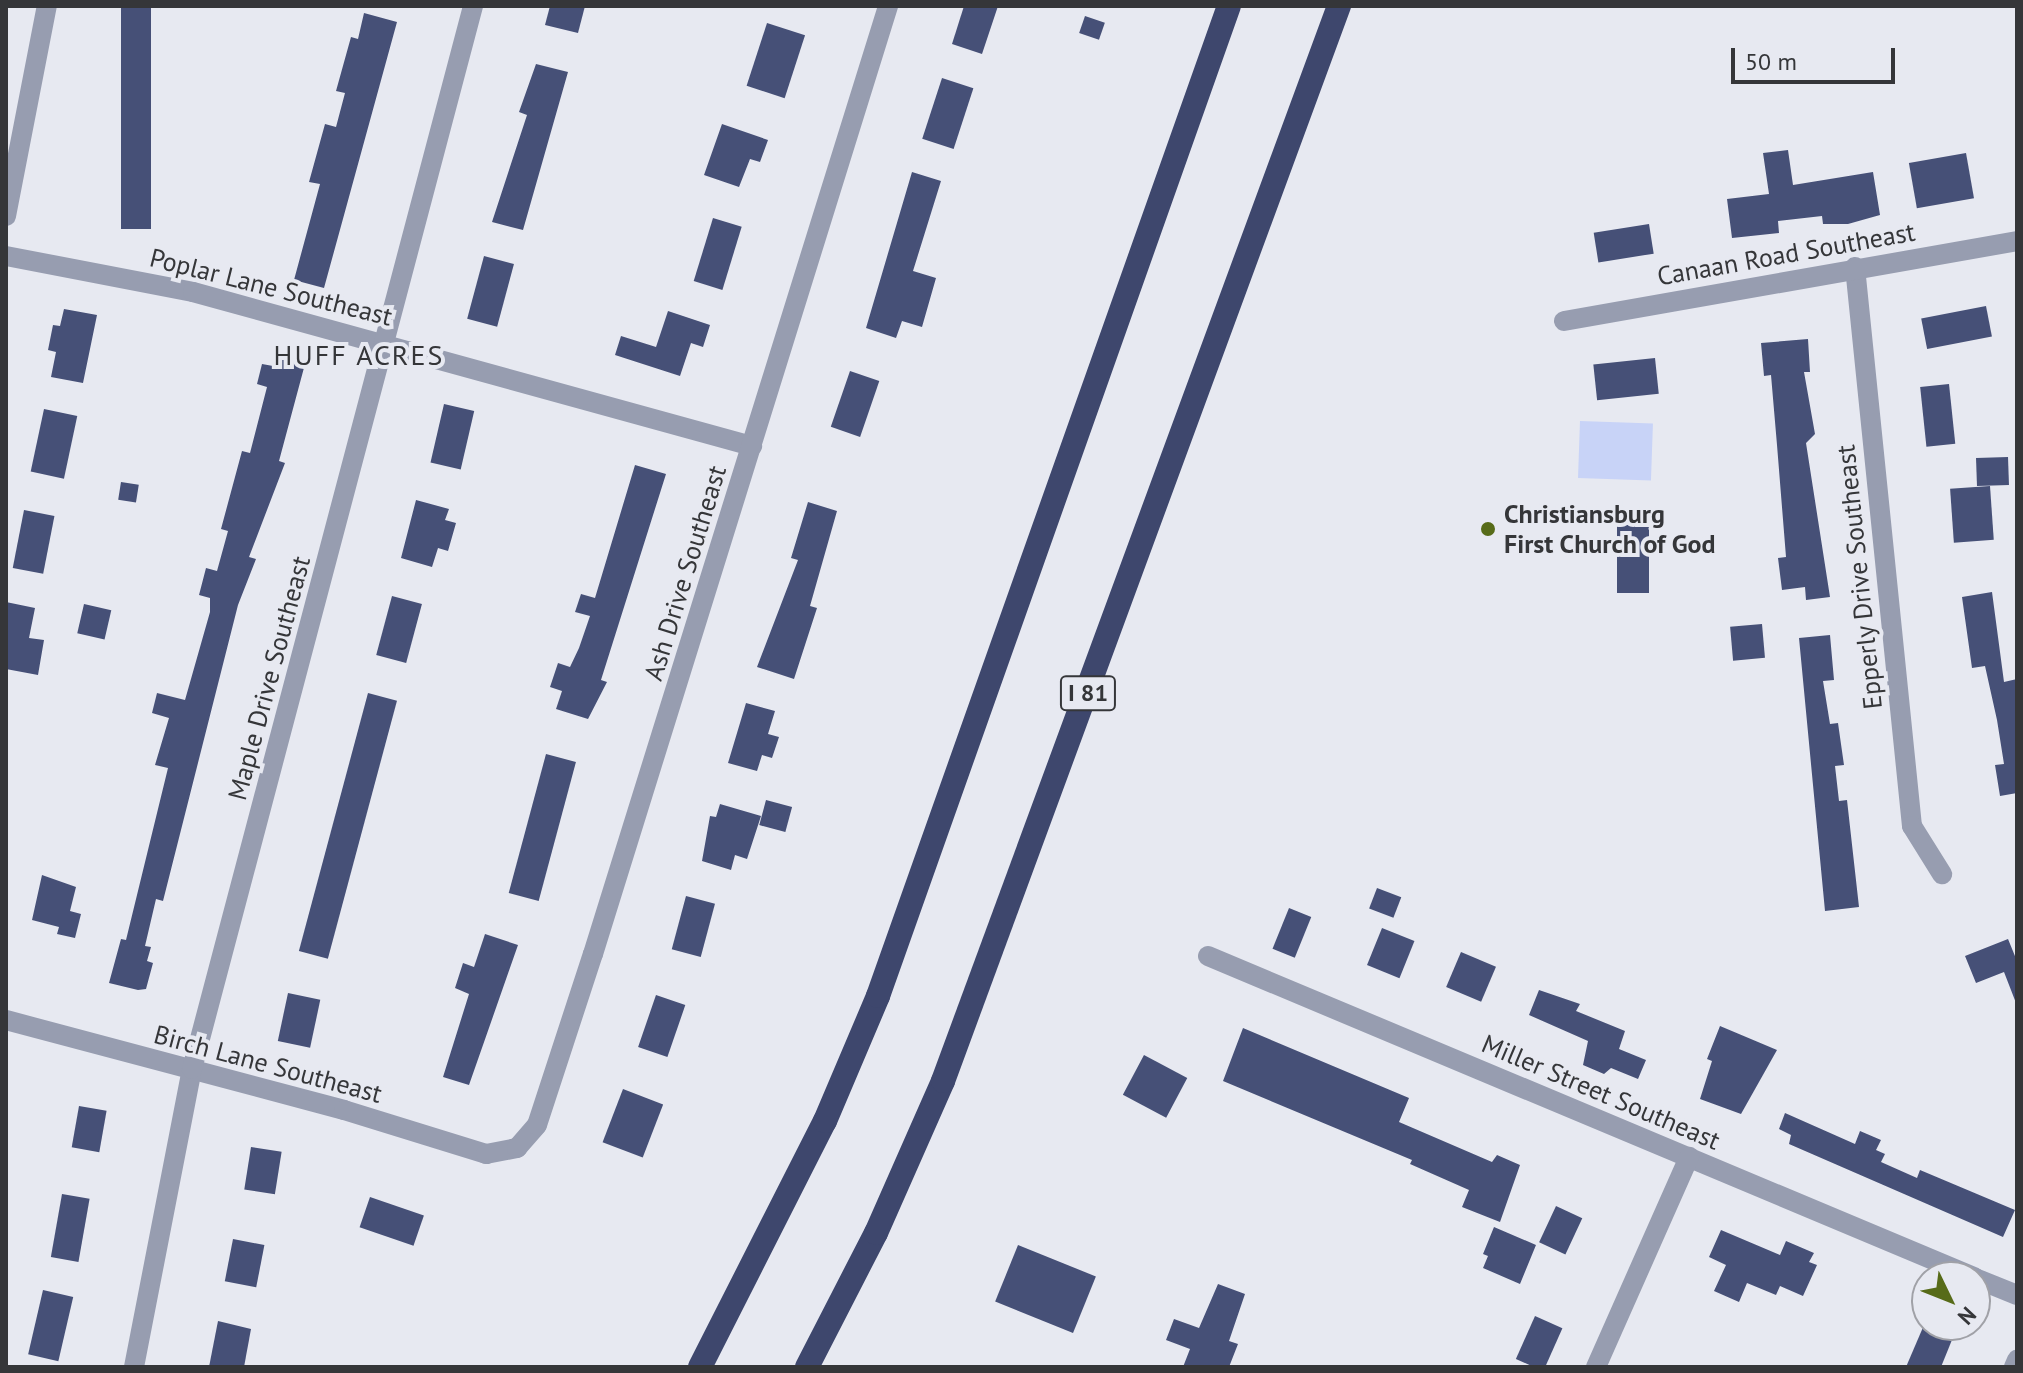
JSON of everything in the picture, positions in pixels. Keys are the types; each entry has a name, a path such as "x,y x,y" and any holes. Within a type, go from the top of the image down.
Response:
{"highway":[{"path":"700,1367 825,1121 878,996 1229,6"},
{"name":"I 81","path":"807,1367 876,1233 943,1081 1339,6"}],"street":[{"path":"6,216 47,6"},
{"name":"Maple Drive Southeast","path":"134,1367 192,1069 473,6"},
{"name":"Ash Drive Southeast","path":"517,1148 537,1125 888,6"},
{"name":"Canaan Road Southeast","path":"1564,321 1855,267 2017,241"},
{"name":"Poplar Lane Southeast","path":"6,256 193,292 385,341 752,446"},
{"name":"Epperly Drive Southeast","path":"1855,267 1912,826 1942,874"},
{"name":"Miller Street Southeast","path":"1208,956 1936,1261"},
{"name":"Birch Lane Southeast","path":"6,1020 192,1069 486,1154 517,1148"},
{"path":"1596,1367 1689,1157"},
{"name":"Miller Street Southeast","path":"1991,1284 2017,1295"},
{"path":"2014,1367 2017,1360"}],"shaded area":[{"path":"1580,421 1653,424 1651,481 1578,478"}],"building":[{"path":"121,6 151,6 151,229 121,229"},
{"path":"550,6 585,6 578,33 545,25"},
{"path":"964,6 998,6 982,54 952,44"},
{"path":"364,13 397,22 324,288 294,280 320,184 309,182 325,124 336,127 345,93 336,91 351,37 358,39"},
{"path":"1085,16 1105,23 1099,40 1079,33"},
{"path":"767,23 805,35 785,98 747,86"},
{"path":"536,64 568,72 523,230 492,222 527,115 519,112"},
{"path":"942,78 973,88 954,149 922,139"},
{"path":"722,124 768,140 760,162 750,159 739,187 704,175"},
{"path":"1788,150 1793,185 1873,172 1880,215 1848,224 1823,224 1822,216 1778,221 1779,233 1732,238 1727,199 1769,194 1763,153"},
{"path":"1966,153 1974,198 1917,208 1909,163"},
{"path":"912,172 941,181 913,271 936,278 922,327 902,321 896,338 866,328"},
{"path":"713,218 742,227 722,290 694,281"},
{"path":"1649,224 1654,254 1598,262 1594,233"},
{"path":"484,256 514,264 497,327 467,319"},
{"path":"1986,306 1992,336 1927,349 1921,319"},
{"path":"64,309 97,315 83,383 51,377 56,352 48,350 53,325 60,326"},
{"path":"668,311 710,325 703,347 691,343 680,376 615,355 621,336 656,347"},
{"path":"1808,339 1810,372 1804,372 1815,434 1806,443 1830,597 1806,600 1805,587 1782,590 1778,558 1786,557 1777,445 1771,375 1764,376 1761,343"},
{"path":"275,356 305,364 279,461 285,463 249,557 256,559 238,605 163,901 156,899 145,946 151,947 147,961 153,963 146,989 138,990 109,983 121,939 126,940 168,768 155,765 169,718 152,713 157,693 185,700 210,612 210,598 199,595 206,568 217,571 228,531 221,529 242,451 250,453 267,387 257,384 262,364 273,366"},
{"path":"1655,358 1659,394 1597,400 1593,364"},
{"path":"850,371 879,381 860,437 831,427"},
{"path":"1949,384 1955,444 1926,447 1920,387"},
{"path":"444,404 474,411 461,469 431,462"},
{"path":"44,409 77,416 64,479 31,472"},
{"path":"2008,457 2009,485 1977,486 1976,458"},
{"path":"635,465 666,474 601,680 607,682 588,719 556,709 562,691 550,687 558,663 570,667 579,648 590,616 575,612 581,594 595,598"},
{"path":"121,482 139,485 136,503 118,500"},
{"path":"1990,486 1994,540 1954,543 1950,489"},
{"path":"416,500 449,509 445,520 456,523 448,551 438,548 432,567 401,558"},
{"path":"808,502 837,511 810,606 817,608 794,679 757,667 798,560 791,558"},
{"path":"24,510 54,516 43,574 13,568"},
{"path":"1617,525 1649,525 1649,593 1617,593"},
{"path":"1992,592 2004,682 2017,679 2017,793 2000,796 1995,765 2004,764 1997,720 1985,666 1972,668 1962,597"},
{"path":"392,596 422,604 406,663 376,655"},
{"path":"6,602 35,608 29,638 44,640 38,675 6,669"},
{"path":"84,604 111,610 105,640 77,633"},
{"path":"1762,624 1765,658 1733,661 1730,627"},
{"path":"1830,635 1834,680 1823,681 1830,724 1838,723 1844,765 1835,766 1839,801 1847,800 1859,907 1825,911 1799,638"},
{"path":"368,693 397,701 328,959 299,951"},
{"path":"746,703 775,711 768,734 779,737 772,758 762,755 757,771 728,763"},
{"path":"546,754 576,762 539,901 509,893"},
{"path":"766,800 792,807 785,832 759,825"},
{"path":"720,804 761,816 747,859 735,855 731,870 702,861 710,816 716,817"},
{"path":"42,875 76,887 70,911 81,914 75,938 57,934 59,927 32,920"},
{"path":"1377,888 1401,897 1393,918 1369,909"},
{"path":"686,896 715,904 701,957 672,949"},
{"path":"1289,908 1311,917 1295,958 1273,949"},
{"path":"1382,928 1414,941 1399,978 1367,965"},
{"path":"485,934 518,945 469,1085 443,1077 469,994 455,988 463,963 474,967"},
{"path":"2008,939 2017,961 2016,1003 2004,972 1976,983 1965,956"},
{"path":"1461,952 1496,967 1481,1002 1446,987"},
{"path":"1539,990 1580,1004 1576,1011 1625,1031 1619,1049 1646,1060 1638,1079 1611,1068 1604,1074 1583,1065 1588,1041 1529,1015"},
{"path":"288,993 320,1000 310,1048 278,1041"},
{"path":"656,995 685,1005 667,1057 638,1047"},
{"path":"1720,1026 1777,1050 1741,1114 1700,1099 1712,1061 1707,1059"},
{"path":"1243,1028 1409,1098 1399,1122 1492,1162 1497,1155 1520,1165 1500,1222 1462,1207 1469,1190 1410,1164 1412,1160 1223,1081"},
{"path":"1144,1055 1187,1078 1166,1118 1123,1095"},
{"path":"623,1089 663,1104 643,1158 603,1142"},
{"path":"79,1106 107,1111 99,1152 72,1147"},
{"path":"1785,1113 1855,1144 1860,1131 1881,1140 1876,1150 1885,1154 1881,1162 1917,1178 1920,1170 2015,1210 2003,1237 1789,1144 1791,1135 1779,1129"},
{"path":"251,1147 282,1152 275,1194 244,1189"},
{"path":"62,1194 90,1199 78,1262 51,1257"},
{"path":"370,1197 424,1216 413,1246 360,1227"},
{"path":"1556,1206 1582,1218 1565,1255 1539,1242"},
{"path":"1494,1227 1536,1245 1520,1284 1483,1268 1488,1256 1483,1254"},
{"path":"1721,1230 1780,1255 1786,1241 1814,1253 1809,1262 1817,1265 1803,1296 1780,1286 1776,1295 1747,1283 1739,1302 1714,1291 1726,1265 1709,1257"},
{"path":"233,1239 264,1245 256,1287 225,1281"},
{"path":"1018,1245 1096,1276 1073,1333 995,1302"},
{"path":"1218,1284 1245,1294 1229,1341 1238,1344 1229,1367 1183,1367 1190,1349 1166,1340 1174,1319 1199,1328"},
{"path":"43,1290 73,1297 58,1361 28,1354"},
{"path":"1535,1316 1562,1328 1545,1367 1534,1367 1516,1359"},
{"path":"218,1321 251,1329 244,1367 209,1367"},
{"path":"1917,1341 1952,1341 1941,1367 1906,1367"}],"place":[{"name":"Christiansburg First Church of God","path":"1488,529"}],"district":[{"name":"HUFF ACRES","path":"359,355"}]}
